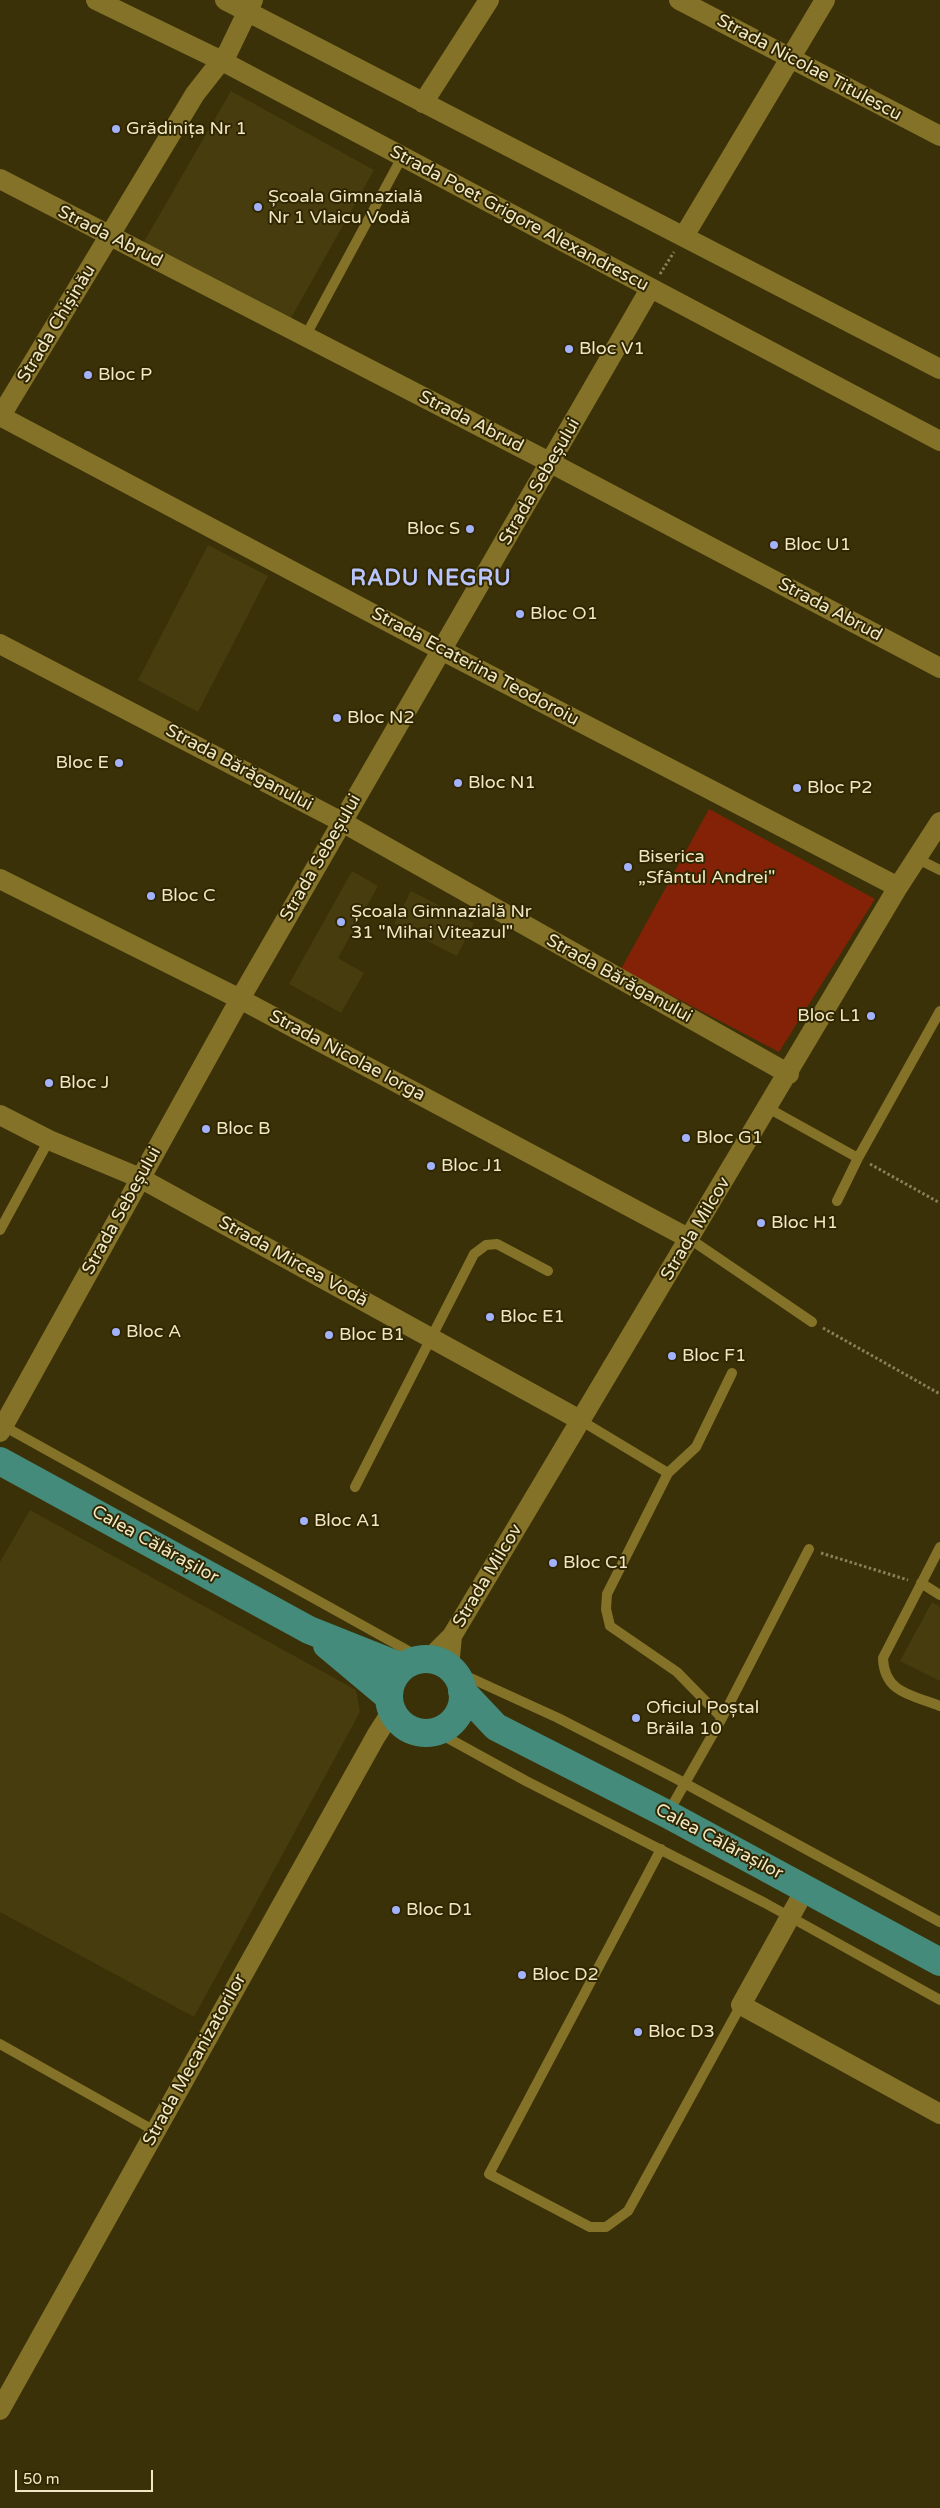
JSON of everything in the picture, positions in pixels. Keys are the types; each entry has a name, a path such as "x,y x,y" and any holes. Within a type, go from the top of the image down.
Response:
{"main road":[{"name":"Calea Călărașilor","path":"0,1462 309,1630 437,1669 496,1726 938,1956"},
{"name":"Calea Călărașilor","path":"309,1630 390,1704"},
{"path":"437,1669 459,1712 440,1729 415,1731 398,1720 390,1704 395,1676 437,1669"},
{"name":"Calea Călărașilor","path":"440,1729 496,1726"}],"street":[{"name":"Strada Poet Grigore Alexandrescu","path":"96,0 222,61 940,441"},
{"path":"225,0 250,6 423,103 940,369"},
{"path":"423,103 489,0"},
{"name":"Strada Nicolae Titulescu","path":"679,0 940,136"},
{"path":"684,236 826,0"},
{"name":"Strada Chișinău","path":"0,417 195,94 222,61 250,6"},
{"name":"Strada Abrud","path":"0,179 109,237 551,463 940,668"},
{"name":"Strada Sebeșului","path":"1,1428 240,999 443,651 650,289"},
{"name":"Strada Ecaterina Teodoroiu","path":"0,417 898,888"},
{"name":"Strada Bărăganului","path":"0,644 342,822 789,1074"},
{"name":"Strada Milcov","path":"437,1669 452,1636 580,1420 789,1074 916,858 940,822"},
{"name":"Strada Nicolae Iorga","path":"0,879 240,999 690,1239"},
{"name":"Strada Mircea Vodă","path":"0,1115 49,1140 140,1178 580,1420"},
{"name":"Strada Mecanizatorilor","path":"3,2398 155,2131 371,1744 390,1704"},
{"path":"806,1888 741,2005 940,2114"}],"lane":[{"path":"305,337 402,156"},
{"path":"916,858 940,870"},
{"path":"837,1201 858,1158 940,1011"},
{"path":"768,1108 858,1158"},
{"path":"0,1230 49,1140"},
{"path":"690,1239 812,1322"},
{"path":"356,1487 474,1254 486,1245 497,1244 548,1271"},
{"path":"722,1718 677,1672 610,1626 606,1609 606,1594 668,1472 696,1447 732,1373"},
{"path":"580,1420 668,1472"},
{"path":"1,1428 437,1669 558,1718 685,1784 940,1922"},
{"path":"940,1547 883,1658 884,1672 888,1681 898,1690 940,1706"},
{"path":"667,1814 722,1718 809,1549"},
{"path":"921,1584 940,1595"},
{"path":"440,1729 526,1781 661,1849 940,2000"},
{"path":"661,1849 489,2174 590,2227 606,2227 628,2211 741,2005"},
{"path":"0,2044 155,2131"}],"path":[{"path":"650,289 684,236"},
{"path":"858,1158 940,1203"},
{"path":"812,1322 940,1394"},
{"path":"809,1549 921,1584"}],"shaded area":[{"name":"Școala Gimnazială Nr 1 Vlaicu Vodă","path":"231,91 374,170 290,320 142,245"},
{"path":"208,545 268,576 198,712 138,680"},
{"path":"709,809 875,899 779,1052 621,969"},
{"name":"Școala Gimnazială Nr 31 \"Mihai Viteazul\"","path":"352,871 378,886 338,958 364,973 341,1013 289,984"},
{"path":"411,891 474,923 457,956 394,924"},
{"path":"30,1510 356,1690 360,1712 194,2017 0,1912 0,1562"},
{"path":"932,1602 940,1607 940,1681 900,1661"}],"place":[{"name":"Grădinița Nr 1","path":"116,129"},
{"name":"Școala Gimnazială Nr 1 Vlaicu Vodă","path":"258,207"},
{"name":"Bloc V1","path":"569,349"},
{"name":"Bloc P","path":"88,375"},
{"name":"Bloc S","path":"470,529"},
{"name":"Bloc U1","path":"774,545"},
{"name":"Bloc O1","path":"520,614"},
{"name":"Bloc N2","path":"337,718"},
{"name":"Bloc E","path":"119,763"},
{"name":"Bloc N1","path":"458,783"},
{"name":"Bloc P2","path":"797,788"},
{"name":"Biserica „Sfântul Andrei\"","path":"628,867"},
{"name":"Bloc C","path":"151,896"},
{"name":"Școala Gimnazială Nr 31 \"Mihai Viteazul\"","path":"341,922"},
{"name":"Bloc L1","path":"871,1016"},
{"name":"Bloc J","path":"49,1083"},
{"name":"Bloc B","path":"206,1129"},
{"name":"Bloc G1","path":"686,1138"},
{"name":"Bloc J1","path":"431,1166"},
{"name":"Bloc H1","path":"761,1223"},
{"name":"Bloc E1","path":"490,1317"},
{"name":"Bloc A","path":"116,1332"},
{"name":"Bloc B1","path":"329,1335"},
{"name":"Bloc F1","path":"672,1356"},
{"name":"Bloc A1","path":"304,1521"},
{"name":"Bloc C1","path":"553,1563"},
{"name":"Oficiul Poștal Brăila 10","path":"636,1718"},
{"name":"Bloc D1","path":"396,1910"},
{"name":"Bloc D2","path":"522,1975"},
{"name":"Bloc D3","path":"638,2032"}],"district":[{"name":"RADU NEGRU","path":"431,579"}]}
